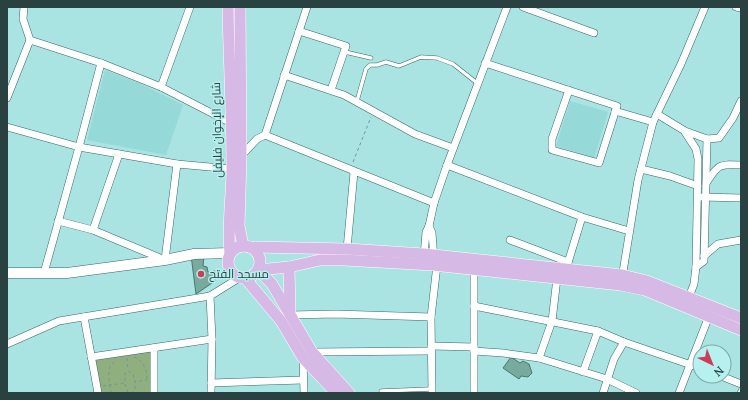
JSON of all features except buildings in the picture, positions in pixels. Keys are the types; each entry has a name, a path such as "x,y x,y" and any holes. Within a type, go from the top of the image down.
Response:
{"main road":[{"name":"شارع الإخوان فليفل","path":"228,7 232,170 228,240 230,253"},
{"name":"شارع الإخوان فليفل","path":"240,7 239,226 246,247"},
{"path":"242,278 251,277 258,270 260,261 255,250 246,247"},
{"path":"7,273 67,273 165,260 194,254 230,253 235,249 246,247 347,249 430,261 474,265 557,278 647,280 740,315"},
{"path":"230,253 228,264 233,274 242,278 285,318"},
{"path":"258,270 289,267 320,260 430,261"},
{"path":"474,265 567,265 622,280 741,330"},
{"path":"285,318 289,267"},
{"path":"258,270 272,284 285,318 308,355 336,393"},
{"path":"308,355 349,393"}],"street":[{"path":"7,98 30,40 23,19 24,7"},
{"path":"161,87 190,7"},
{"path":"430,261 426,232 429,226 434,203 446,165 507,7"},
{"path":"523,7 594,33"},
{"path":"622,280 629,231 641,170 653,122 681,64 705,7"},
{"path":"736,7 741,8"},
{"path":"240,157 257,139 265,135 299,31 304,8"},
{"path":"299,31 346,46 331,90"},
{"path":"30,40 101,63 161,87 231,123"},
{"path":"44,273 101,63"},
{"path":"485,63 569,90 617,106 599,163 552,150 552,139 569,90"},
{"path":"284,75 344,95 416,134 453,148"},
{"path":"657,114 685,131 707,139 719,138 741,101"},
{"path":"615,111 653,122"},
{"path":"7,127 79,147 177,164 232,170"},
{"path":"685,131 696,149 698,159 696,268 694,284 689,297"},
{"path":"265,135 434,203"},
{"path":"696,268 704,260 707,139"},
{"path":"93,230 119,154"},
{"path":"58,221 93,230 165,260 177,164"},
{"path":"706,182 714,170 725,164 741,165"},
{"path":"446,165 582,217 629,231"},
{"path":"641,170 670,176 698,186"},
{"path":"347,249 352,171"},
{"path":"698,197 741,198"},
{"path":"510,240 567,265 582,217"},
{"path":"429,226 432,233 430,261 431,391"},
{"path":"704,256 718,244 741,240"},
{"path":"474,265 474,393"},
{"path":"7,344 59,320 210,296 242,278"},
{"path":"539,358 552,321 557,278"},
{"path":"210,296 212,339 211,393"},
{"path":"474,306 507,314 552,321 598,331 624,342 690,364"},
{"path":"285,318 336,314 431,317"},
{"path":"678,393 709,316"},
{"path":"84,317 97,390"},
{"path":"583,372 598,331"},
{"path":"91,357 212,339"},
{"path":"603,393 614,359 624,342"},
{"path":"154,348 154,393"},
{"path":"304,393 303,380 308,355 431,349 474,349 539,358 607,379 636,393"},
{"path":"211,383 303,380"}],"lane":[{"path":"345,52 370,58"},
{"path":"357,101 366,69 370,65 377,65 386,62 399,66 421,57 437,58 453,64 477,83"},
{"path":"739,393 741,389"},
{"path":"381,391 431,391"}],"path":[{"path":"352,171 374,110"},
{"path":"134,357 142,362 145,368 147,384"},
{"path":"123,359 127,358 128,371 125,373 125,383 127,391 130,393 135,389 135,382 133,374 128,371"},
{"path":"111,393 108,370 110,366 118,360"},
{"path":"135,382 147,380"},
{"path":"97,390 110,385 125,383"}],"shaded area":[{"path":"105,70 141,84 183,105 166,155 87,140"},
{"path":"570,101 608,112 594,158 556,146"}],"green space":[{"path":"151,351 152,393 100,393 95,359"}],"place":[{"name":"مسجد الفتح","path":"201,274"}]}
